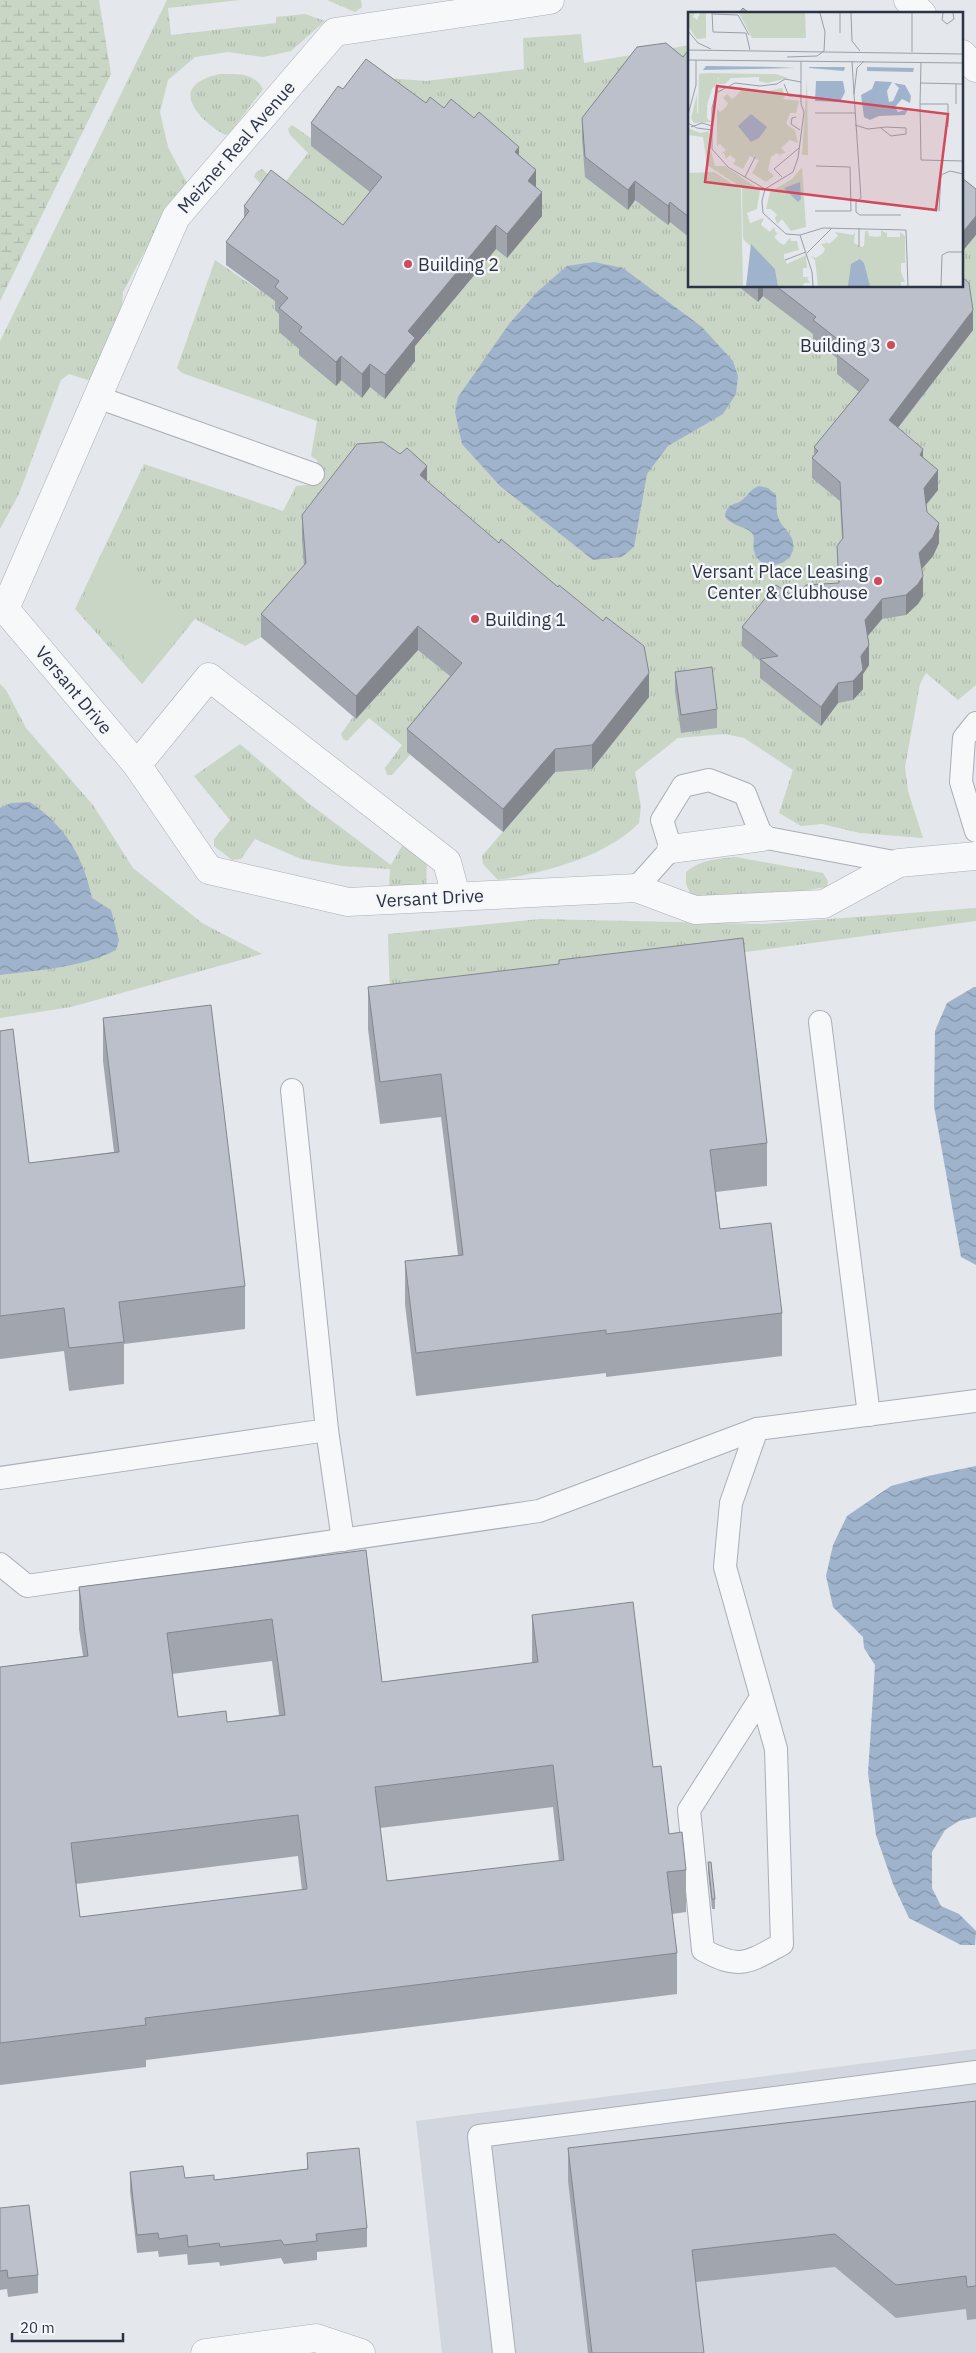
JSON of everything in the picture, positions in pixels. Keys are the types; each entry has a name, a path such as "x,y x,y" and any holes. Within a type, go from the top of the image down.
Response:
{"street":[{"path":"908,0 920,12"},
{"name":"Meizner Real Avenue","path":"2,608 176,217 335,32 535,1"},
{"path":"964,56 976,68"},
{"name":"Versant Drive","path":"2,608 138,765 209,870 348,902 636,888 695,910 824,904 899,863 976,856"},
{"path":"138,765 209,677 447,862 456,896"},
{"path":"671,849 762,837"},
{"path":"205,2353 316,2338 361,2353"}],"lane":[{"path":"97,397 313,474"},
{"path":"976,723 964,738 961,782 976,831"},
{"path":"636,888 671,849 662,820 683,786 709,780 745,794 762,837 899,863"},
{"path":"820,1022 869,1414"},
{"path":"292,1090 326,1430 343,1540"},
{"path":"0,1564 27,1586 538,1511 757,1429 976,1401"},
{"path":"757,1429 731,1503 725,1567 760,1700 776,1749 782,1944 748,1962 723,1961 703,1950 689,1810 760,1700"},
{"path":"0,1478 326,1430"},
{"path":"504,2353 479,2136 976,2072"}],"shaded area":[{"path":"976,2049 976,2353 442,2353 416,2121"}],"green space":[{"path":"0,0 99,0 111,74 0,301"},
{"path":"167,0 240,0 168,8 171,35 276,23 276,17 305,14 325,21 291,51 263,57 228,52 195,57 168,80 160,112 168,147 187,183 159,225 123,292 121,320 94,382 69,374 61,380 19,494 0,529 0,341"},
{"path":"327,0 361,0 362,7 355,12"},
{"path":"581,34 584,63 688,45 688,288 964,288 964,249 976,235 976,685 958,700 926,673 920,684 905,767 908,791 923,838 860,833 822,824 801,826 779,813 793,770 744,738 725,734 678,738 635,772 641,807 639,823 625,835 609,846 573,862 535,873 498,880 483,864 482,856 529,801 407,752 410,755 392,775 387,775 385,768 402,745 369,718 347,741 343,739 341,734 353,717 356,719 382,690 261,637 245,646 195,619 142,684 75,609 144,464 283,511 296,486 307,485 318,461 311,456 317,421 182,373 177,368 215,260 259,290 271,194 254,177 256,172 262,169 282,186 308,153 290,135 288,129 292,125 315,141 374,77 426,81 524,69 523,38"},
{"path":"220,74 245,75 255,79 263,89 229,134 225,135 214,128 197,111 192,102 191,94 194,86 204,79"},
{"path":"111,546 186,627 144,680 79,605"},
{"path":"0,684 6,690 26,728 93,805 133,868 202,923 262,954 71,1007 0,1018"},
{"path":"240,744 307,802 391,865 403,844 427,861 426,888 389,888 390,869 342,866 301,859 255,839 241,859 232,860 214,846 214,839 230,820 194,776"},
{"path":"736,857 823,873 828,881 827,887 702,899 691,895 686,884 686,872 704,862"},
{"path":"976,908 976,921 390,1000 388,934 540,919 763,924"}],"water":[{"path":"594,262 623,268 702,327 733,361 738,376 736,394 723,414 668,446 647,474 634,547 622,557 593,560 500,486 462,444 455,412 458,397 509,324 538,291 567,266"},
{"path":"759,486 768,488 776,495 778,517 792,540 793,550 790,557 784,562 775,565 762,563 754,551 754,537 752,533 728,520 726,517 725,512 729,507"},
{"path":"30,802 54,822 71,844 84,869 92,898 111,910 119,940 116,950 88,961 74,965 0,975 0,808 11,803"},
{"path":"976,987 976,1265 961,1257 934,1106 935,1031 947,1003"},
{"path":"976,1466 976,1817 959,1821 945,1830 932,1852 932,1888 941,1906 959,1914 976,1931 975,1945 961,1945 909,1918 893,1884 876,1835 868,1773 875,1665 864,1648 863,1637 833,1607 826,1576 833,1545 847,1516 891,1486"}],"building":[{"path":"743,8 748,12 740,12"},
{"path":"666,43 683,57 688,51 688,216 670,202 668,206 635,181 628,190 585,157 582,118 637,47"},
{"path":"366,59 426,103 430,97 444,108 451,99 474,118 479,112 519,147 515,152 536,170 528,181 542,192 507,234 496,225 408,331 415,338 385,375 370,364 362,374 341,356 336,362 299,331 302,327 279,308 288,298 275,287 279,281 226,242 249,211 244,206 271,170 343,225 382,177 311,123 338,86 343,89"},
{"path":"964,180 976,189 976,216 964,231"},
{"path":"964,279 969,283 973,310 889,420 923,449 920,455 938,470 924,488 927,512 939,523 933,537 919,553 923,576 918,584 906,595 882,599 865,620 869,645 861,656 863,670 853,681 838,683 821,707 760,659 778,656 742,627 776,585 796,598 806,585 839,583 837,546 843,538 840,482 812,458 818,451 814,447 869,380 837,355 845,345 813,320 816,317 779,288 964,288"},
{"path":"383,442 400,454 407,448 427,466 420,475 499,543 501,539 558,587 559,585 603,621 606,617 644,646 649,673 592,745 555,749 503,809 407,729 462,663 418,626 356,696 261,614 306,563 302,515 357,444"},
{"path":"712,667 717,709 681,715 675,672"},
{"path":"743,938 767,1143 710,1150 720,1229 771,1223 782,1313 606,1334 606,1330 416,1353 405,1261 463,1255 441,1074 380,1082 368,987 559,964 559,960"},
{"path":"211,1005 245,1286 119,1302 124,1342 69,1348 64,1308 0,1316 0,1031 13,1029 29,1163 119,1152 103,1018"},
{"path":"366,1550 382,1682 538,1662 532,1615 633,1602 653,1767 661,1766 669,1834 682,1832 686,1870 667,1872 677,1953 145,2018 146,2025 0,2043 0,1667 88,1656 79,1587","holes":["272,1619 285,1715 227,1722 226,1711 178,1717 167,1633","553,1765 564,1860 387,1881 375,1787","298,1815 307,1889 80,1917 71,1843"]},
{"path":"708,1862 711,1862 715,1899 712,1899"},
{"path":"976,2101 976,2286 967,2287 966,2276 896,2285 835,2234 692,2250 704,2353 592,2353 568,2148"},
{"path":"359,2148 367,2228 316,2234 317,2241 284,2245 281,2240 220,2247 219,2243 188,2247 187,2235 159,2239 158,2233 137,2235 130,2172 183,2166 185,2178 214,2175 214,2180 308,2169 307,2153"},
{"path":"29,2205 38,2275 8,2278 7,2270 0,2271 0,2208"}],"place":[{"name":"Building 2","path":"408,264"},
{"name":"Building 3","path":"891,345"},
{"name":"Versant Place Leasing Center & Clubhouse","path":"878,581"},
{"name":"Building 1","path":"475,619"}]}
